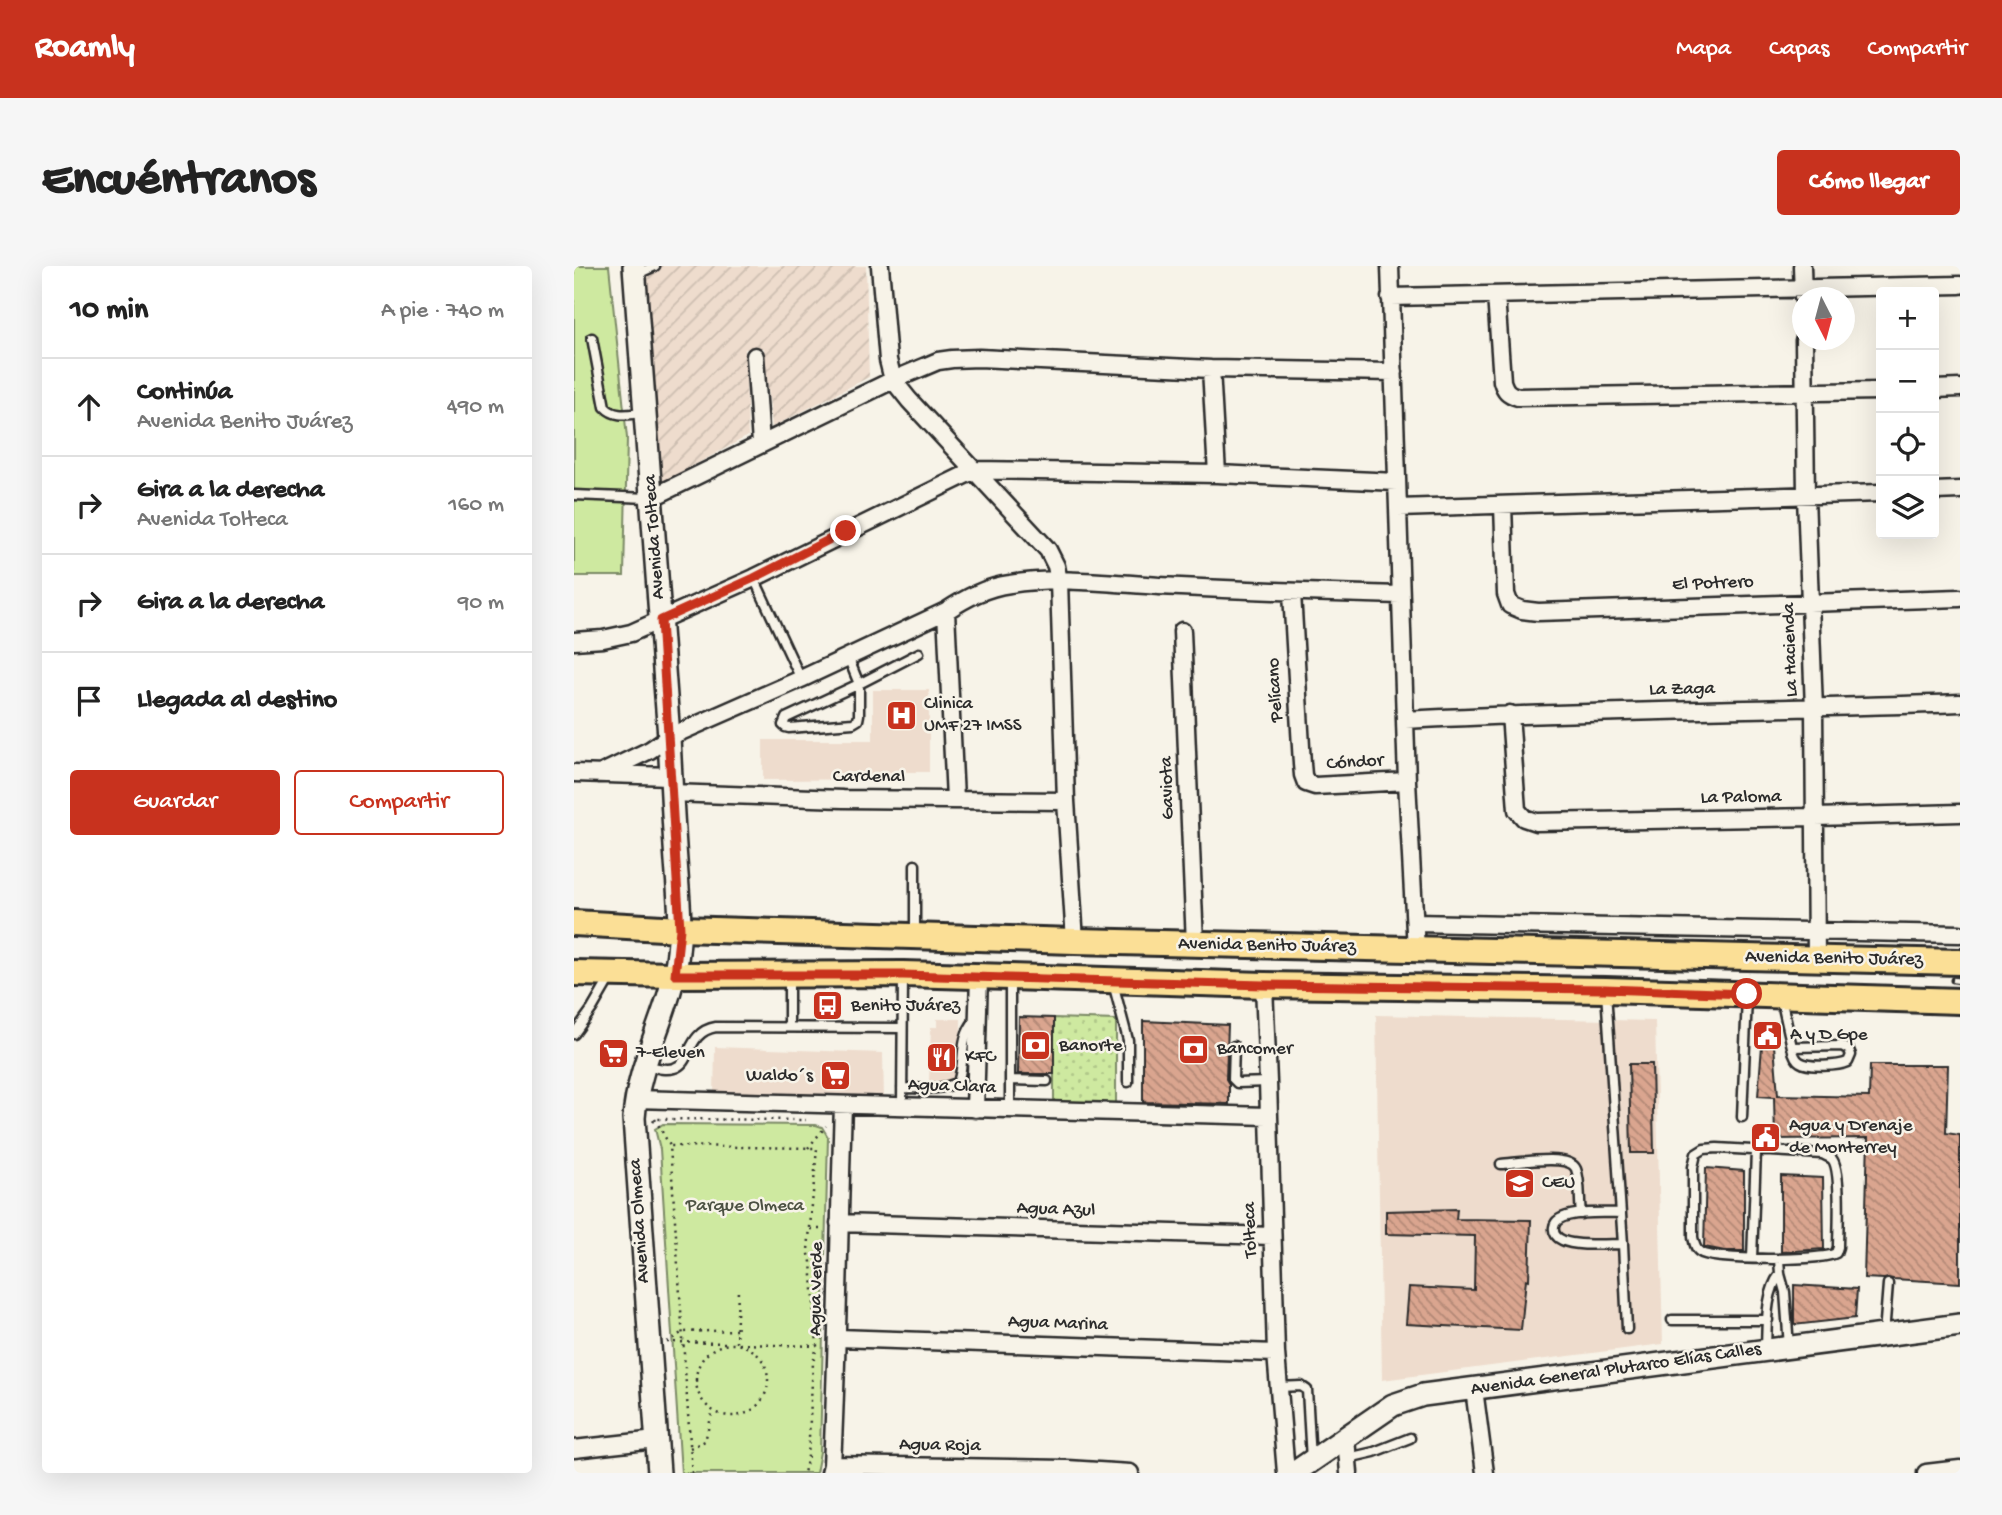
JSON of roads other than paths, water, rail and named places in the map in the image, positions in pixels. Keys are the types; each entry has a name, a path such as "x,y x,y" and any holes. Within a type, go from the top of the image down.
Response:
{"main road":[{"name":"Avenida Benito Juárez","path":"574,923 680,929 1075,941 1960,962"},
{"path":"1910,961 1960,952"},
{"name":"Avenida Benito Juárez","path":"574,973 1010,976 1264,985 1605,989 1931,1000"},
{"path":"1931,1000 1960,998"},
{"path":"1931,1000 1960,1006"}],"street":[{"path":"880,266 888,360 893,380 909,401 1048,550 1056,566 1059,580 1066,801 1075,941"},
{"path":"1390,266 1407,780 1416,950"},
{"path":"1802,266 1803,287"},
{"name":"Avenida Tolteca","path":"634,271 669,737 680,929 675,975"},
{"path":"1855,290 1960,285"},
{"path":"1390,298 1792,293"},
{"path":"1496,295 1502,381 1509,395 1876,391"},
{"name":"La Hacienda","path":"1804,350 1806,496 1814,709 1816,959"},
{"path":"755,356 761,444"},
{"path":"652,498 893,380 952,359 1211,369 1394,372"},
{"path":"1211,369 1217,474"},
{"path":"1939,389 1960,388"},
{"path":"574,641 631,633 754,578 975,470 1217,474 1397,482"},
{"path":"1939,491 1960,490"},
{"path":"1398,508 1876,493"},
{"name":"El Potrero","path":"1503,505 1506,594 1510,605 1522,610 1538,612 1960,598"},
{"path":"600,774 650,750 669,737 801,679 946,611 967,598 1011,583 1059,580 1292,593 1400,595"},
{"name":"Pelícano","path":"1292,593 1302,764 1306,783"},
{"path":"946,611 955,799"},
{"name":"Gaviota","path":"1182,631 1195,944"},
{"name":"La Zaga","path":"1405,720 1510,714 1814,709 1960,703"},
{"name":"La Paloma","path":"1510,714 1517,810 1524,818 1536,822 1960,813"},
{"name":"Cardenal","path":"574,774 600,774 671,785 843,799 1066,801"},
{"name":"Cóndor","path":"1306,783 1315,786 1407,780"},
{"path":"1415,923 1960,934"},
{"name":"Avenida Olmeca","path":"659,1473 634,1140 635,1099 675,975"},
{"path":"975,1109 979,976"},
{"name":"Tolteca","path":"1264,985 1276,1353 1286,1473"},
{"name":"Agua Clara","path":"635,1099 1268,1116"},
{"name":"Agua Verde","path":"831,1469 834,1226 844,1105"},
{"name":"Agua Azul","path":"834,1226 1272,1236"},
{"name":"Avenida General Plutarco Elías Calles","path":"1303,1468 1348,1456 1393,1405 1423,1395 1960,1325"},
{"name":"Agua Marina","path":"833,1342 1276,1353"},
{"path":"1474,1388 1485,1473"},
{"path":"574,1449 656,1440"},
{"name":"Agua Roja","path":"831,1469 1130,1473"},
{"path":"1926,1473 1960,1469"}],"lane":[{"path":"634,271 655,266"},
{"path":"592,338 605,407 618,415 645,412"},
{"path":"574,495 652,498"},
{"path":"754,578 801,679"},
{"path":"848,657 859,684 858,720 853,723 785,727 783,724 786,718 859,684 919,653"},
{"path":"915,865 915,935"},
{"path":"574,1034 612,973"},
{"path":"902,1106 903,975"},
{"path":"789,976 789,1027"},
{"path":"1010,976 1010,1110"},
{"path":"1112,980 1128,1040 1128,1082"},
{"path":"1605,989 1628,1329"},
{"path":"1742,1117 1747,994"},
{"path":"1780,996 1792,1046 1794,1054 1798,1062 1809,1066 1841,1065 1848,1062 1851,1055 1849,1049 1842,1046 1792,1046"},
{"path":"902,1088 939,1088 958,1082 965,1034 977,1016"},
{"path":"644,1065 677,1068 698,1035 706,1029 902,1028"},
{"path":"1234,1046 1233,1079 1237,1083 1268,1082"},
{"path":"1010,1080 1047,1081"},
{"path":"1717,1148 1822,1154 1833,1160 1837,1171 1836,1253 1831,1256 1752,1258 1714,1256 1701,1253 1695,1247 1693,1167 1696,1154 1704,1149 1717,1148"},
{"path":"1752,1258 1756,1151"},
{"path":"1501,1164 1552,1160 1572,1163 1577,1171 1581,1214"},
{"path":"1621,1213 1564,1216 1554,1226 1560,1240 1571,1243 1623,1244"},
{"path":"1779,1259 1785,1292 1789,1347"},
{"path":"1766,1350 1772,1290 1780,1274"},
{"path":"1884,1334 1888,1284"},
{"path":"1672,1320 1768,1320"},
{"path":"1278,1387 1301,1386 1307,1390 1303,1468"},
{"path":"1348,1456 1374,1452 1410,1438"}],"railway":[{"path":"1953,980 1960,981"}],"place":[{"name":"Clinica UMF 27 IMSS","path":"901,715"},
{"name":"Benito Juárez","path":"828,1006"},
{"name":"A y D Gpe","path":"1767,1035"},
{"name":"Banorte","path":"1036,1046"},
{"name":"Bancomer","path":"1194,1049"},
{"name":"7-Eleven","path":"613,1053"},
{"name":"KFC","path":"942,1057"},
{"name":"Waldo´s","path":"836,1076"},
{"name":"Agua y Drenaje de Monterrey","path":"1766,1137"},
{"name":"CEU","path":"1519,1183"}],"park label":[{"name":"Parque Olmeca","path":"745,1206"}]}
